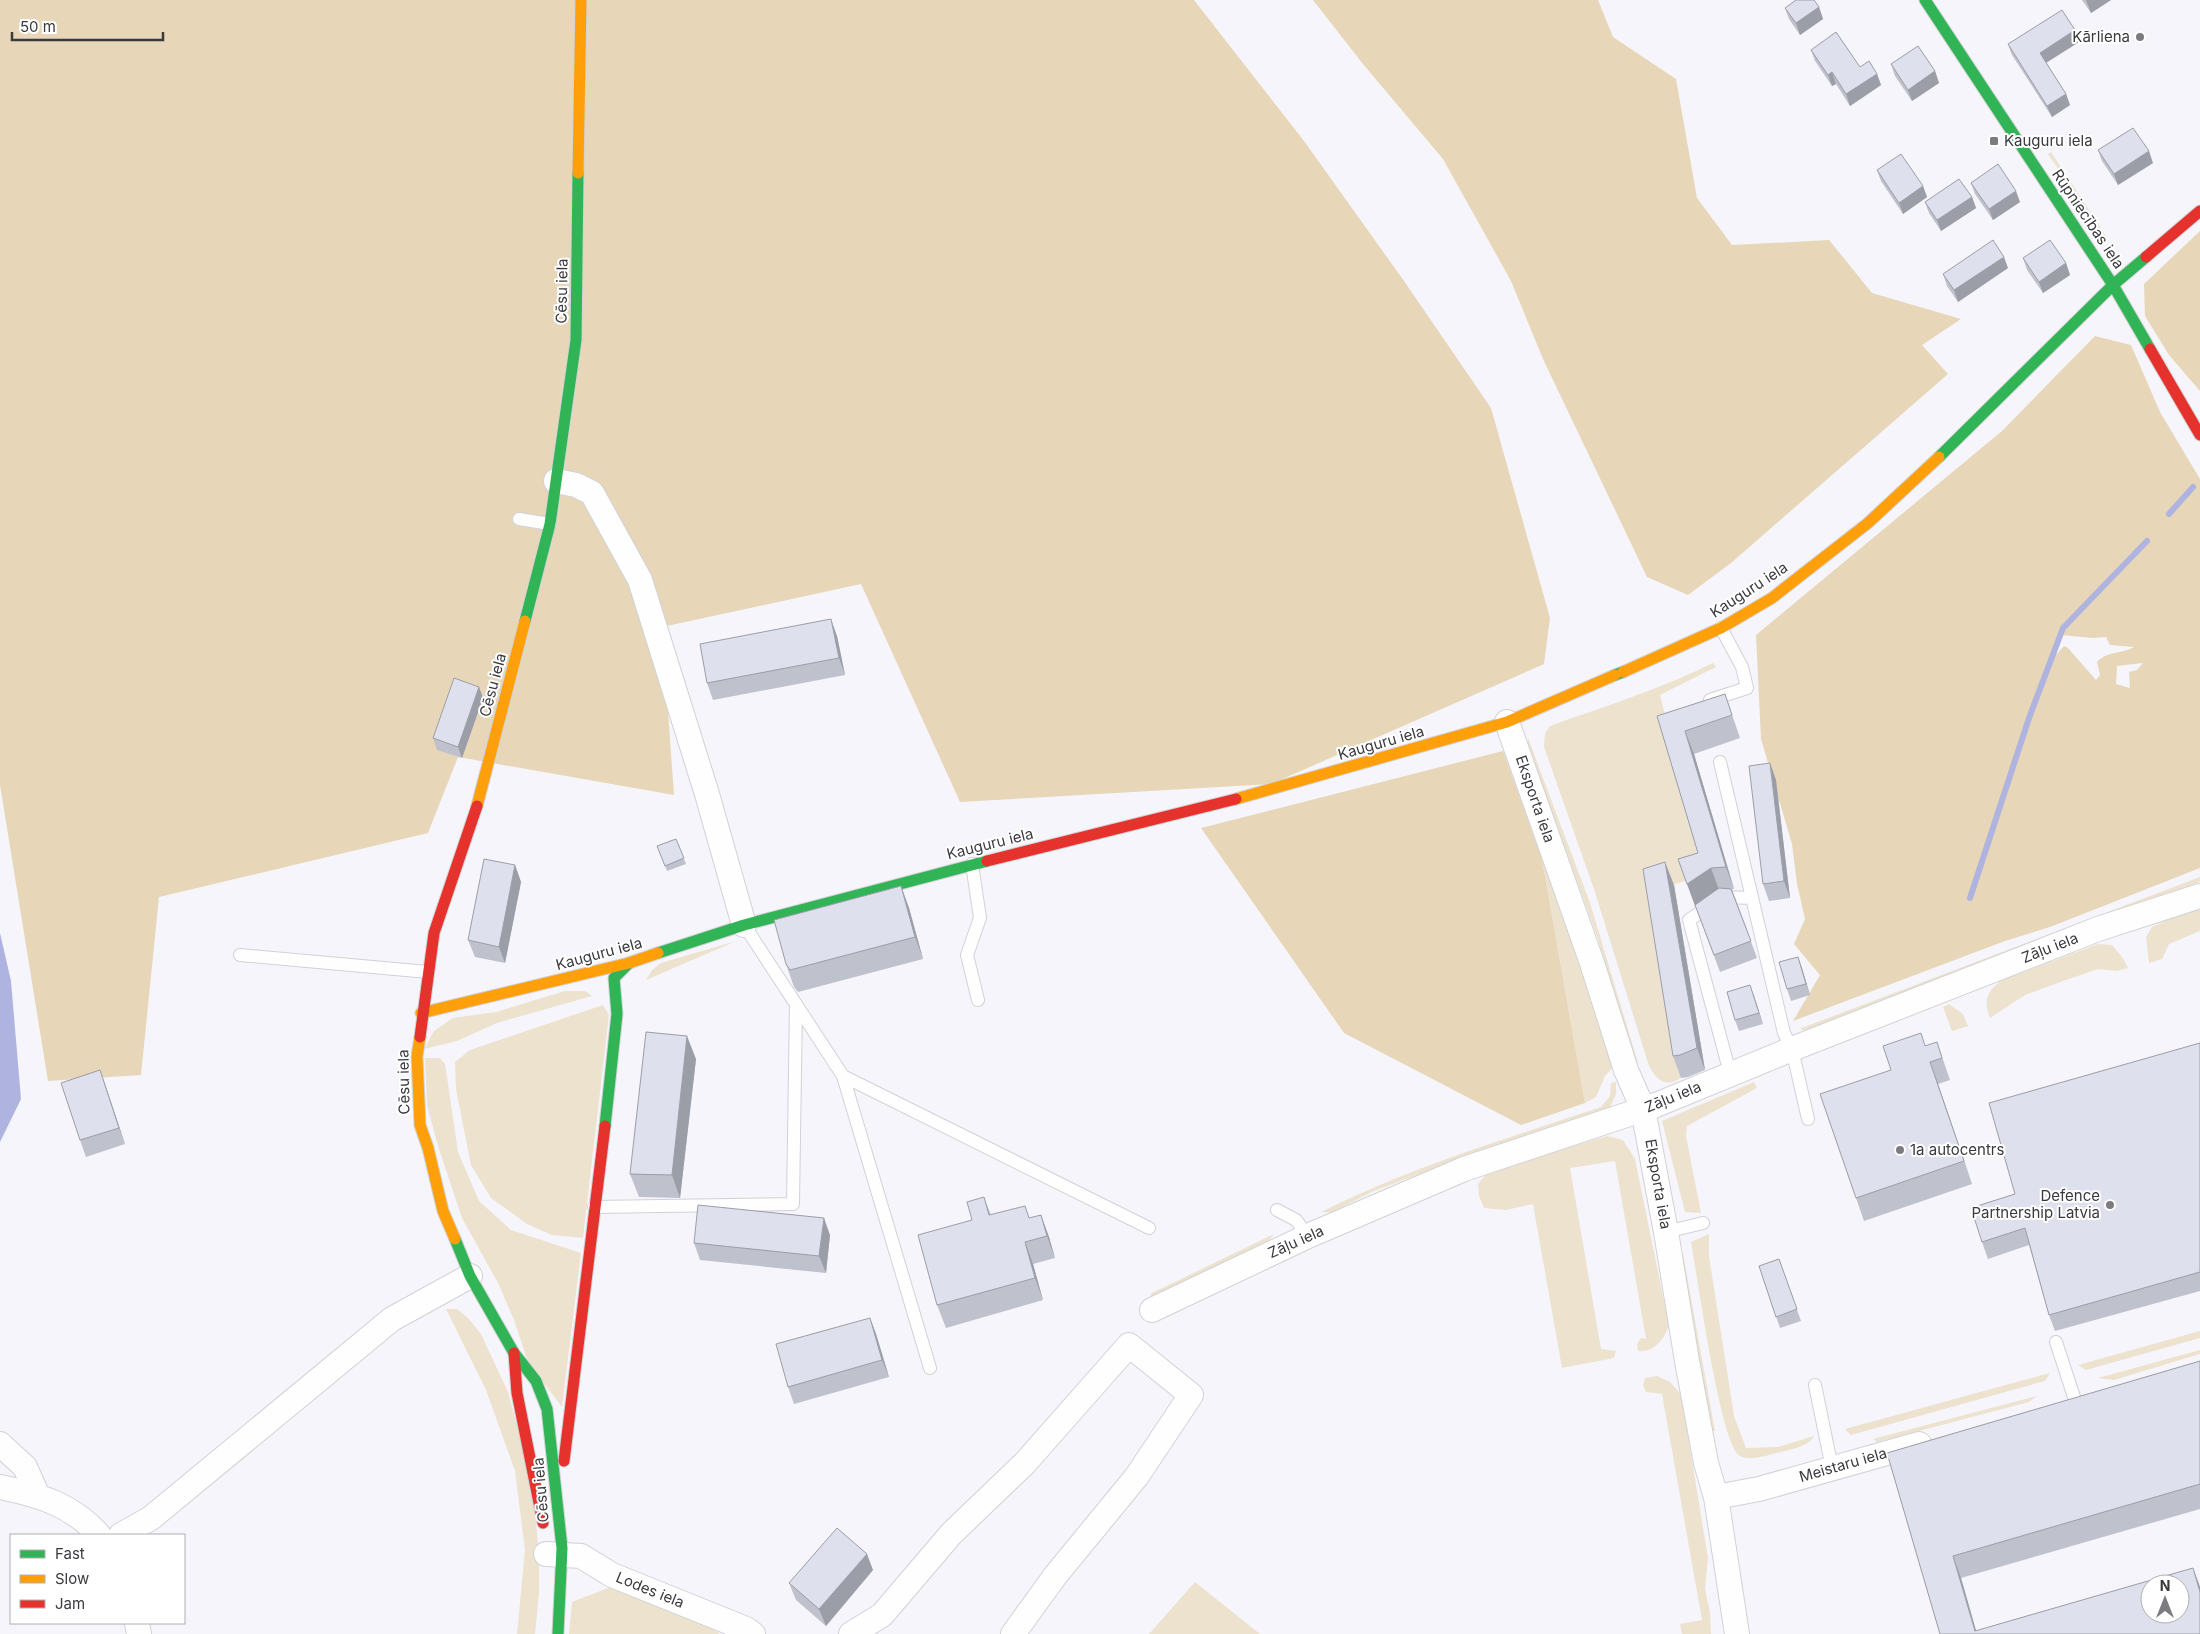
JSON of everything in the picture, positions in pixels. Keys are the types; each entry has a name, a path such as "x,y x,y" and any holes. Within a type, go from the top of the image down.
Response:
{"main road":[{"name":"Cēsu iela","path":"549,1550 558,1510 547,1409 536,1381 514,1353 470,1276 443,1211 428,1148 420,1125 417,1056 434,933 475,813 550,524 576,340 581,0"},
{"name":"Rūpniecības iela","path":"1925,0 2114,285 2200,435"},
{"name":"Kauguru iela","path":"422,1013 629,963 744,926 883,886 1278,790 1507,722 1721,628 1772,598 1868,523 1971,427 2114,285 2200,211"},
{"path":"558,1510 617,1014 614,978 629,963"},
{"name":"Cēsu iela","path":"514,1353 517,1393 540,1497 549,1550 558,1634"}],"street":[{"path":"556,481 576,485 592,493 640,580 706,794 744,926"},
{"name":"Eksporta iela","path":"1507,722 1592,963 1626,1070 1643,1109 1706,1463 1716,1497 1737,1634"},
{"name":"Zāļu iela","path":"1152,1310 1308,1236 1464,1169 1615,1120 2098,930 2200,896"},
{"path":"124,1534 151,1518 392,1319 470,1276"},
{"path":"851,1634 882,1615 951,1534 1025,1463 1129,1345 1191,1395 1137,1476 1055,1576 1013,1634"},
{"name":"Meistaru iela","path":"1716,1497 1759,1489 1944,1437"},
{"path":"0,1444 25,1467 37,1494"},
{"path":"0,1487 37,1494 66,1508 98,1534"},
{"name":"Lodes iela","path":"549,1550 585,1558 612,1576 753,1634"}],"lane":[{"path":"519,519 550,524"},
{"path":"1701,703 1747,688 1742,667 1721,628"},
{"path":"1720,762 1784,1033 1792,1049 1808,1119"},
{"path":"972,864 980,918 967,955 978,1000"},
{"path":"1727,1062 1689,920 1723,897 1752,898"},
{"path":"744,926 842,1076 930,1368"},
{"path":"240,955 428,972"},
{"path":"594,1208 793,1204 796,1004"},
{"path":"842,1076 1149,1228"},
{"path":"1277,1210 1296,1220 1308,1236"},
{"path":"1666,1232 1703,1223"},
{"path":"2056,1342 2075,1400"},
{"path":"1815,1385 1832,1468"}],"shaded area":[{"path":"0,0 1194,0 1304,141 1404,281 1491,408 1550,618 1544,664 1271,784 960,802 861,584 662,627 674,795 458,757 428,833 159,897 141,1075 48,1081 0,785"},
{"path":"1313,0 1598,0 1613,37 1676,79 1697,198 1732,245 1829,240 1872,293 1961,319 1922,345 1948,374 1731,563 1688,595 1647,577 1543,359 1511,281 1443,159 1363,64"},
{"path":"2051,152 2106,236 2105,239 2048,154"},
{"path":"2200,231 2200,391 2169,355 2145,316 2144,284"},
{"path":"2095,336 2131,345 2160,412 2200,479 2200,868 2050,927 2005,941 1793,1021 1820,975 1794,944 1805,919 1797,884 1792,844 1761,739 1756,635 2002,431","holes":["2060,635 2093,638 2106,637 2110,645 2134,647 2101,658 2097,662 2100,675 2096,680 2068,648 2064,646 2057,654 2052,653","2143,663 2137,670 2129,672 2130,688 2116,684 2117,666"]},
{"path":"1713,663 1716,667 1660,695 1706,875 1651,891 1681,1078 1666,1082 1658,1079 1649,1066 1595,892 1544,747 1545,733 1550,726 1653,689"},
{"path":"1528,738 1590,903 1638,1063 1634,1063 1598,939 1533,760"},
{"path":"1503,751 1512,764 1567,920 1612,1068 1605,1076 1596,1097 1585,1103 1542,859"},
{"path":"1503,751 1542,859 1585,1103 1521,1125 1344,1033 1201,828"},
{"path":"2200,877 2200,882 1819,1025 1804,1030 1799,1029"},
{"path":"2200,905 2200,931 2169,944 2162,959 2149,963 2146,937 2152,927"},
{"path":"736,941 646,980 652,970 661,963"},
{"path":"2098,944 2112,945 2128,968 2117,971 2098,969 2063,981 2025,995 1990,1018 1987,1006 1988,996 1993,988 2002,980"},
{"path":"565,991 585,991 592,996 497,1023 457,1041 424,1049 434,1031 453,1018 496,1012"},
{"path":"1949,1004 1963,1014 1968,1026 1952,1031 1943,1007"},
{"path":"603,1005 609,1015 583,1238 552,1235 527,1224 491,1198 471,1165 456,1089 455,1062 470,1050"},
{"path":"425,1058 440,1058 445,1064 458,1152 479,1201 511,1230 581,1253 562,1407 528,1362 514,1320 498,1283 462,1218 438,1146 427,1105"},
{"path":"1616,1082 1616,1094 1610,1107 1588,1118 1461,1158 1374,1191 1332,1212 1321,1212 1424,1167 1601,1107 1610,1096 1611,1083"},
{"path":"1754,1082 1757,1088 1687,1126 1686,1136 1701,1213 1685,1212 1662,1121"},
{"path":"1607,1136 1623,1140 1635,1159 1669,1326 1658,1344 1649,1350 1638,1351 1637,1344 1641,1338 1646,1339 1615,1161 1570,1168 1601,1349 1616,1351 1614,1358 1562,1368 1533,1204 1506,1210 1484,1208 1479,1196 1478,1184 1488,1172"},
{"path":"1274,1234 1265,1246 1153,1298 1150,1294"},
{"path":"1709,1234 1709,1256 1734,1416 1746,1448 1778,1447 1814,1436 1802,1446 1761,1457 1748,1458 1740,1456 1732,1445 1717,1392 1691,1242"},
{"path":"1683,1254 1715,1431 1710,1432 1683,1265"},
{"path":"446,1309 457,1309 468,1318 481,1334 508,1392 532,1483 539,1553 539,1592 535,1634 517,1634 525,1550 515,1471 486,1390"},
{"path":"2200,1331 2200,1338 2086,1370 2078,1365"},
{"path":"2200,1350 2200,1354 2114,1380 2098,1378"},
{"path":"2050,1373 2045,1381 1851,1435 1845,1429"},
{"path":"1657,1376 1670,1382 1681,1394 1708,1558 1705,1589 1710,1613 1711,1634 1682,1634 1680,1624 1702,1620 1662,1394 1646,1392 1643,1385 1645,1378"},
{"path":"2037,1396 2029,1402 1877,1442 1873,1439"},
{"path":"1195,1582 1260,1634 1149,1634"},
{"path":"613,1586 699,1621 720,1634 569,1634 572,1602"}],"water":[{"path":"0,933 11,981 21,1099 0,1142"}],"building":[{"path":"1796,0 1814,0 1819,7 1796,23 1785,8"},
{"path":"2062,10 2075,30 2040,53 2066,94 2047,106 2008,44"},
{"path":"1836,32 1860,67 1869,61 1877,74 1846,94 1832,72 1828,75 1811,50"},
{"path":"1918,46 1935,71 1908,90 1891,64"},
{"path":"2133,128 2149,151 2114,174 2098,150"},
{"path":"1901,154 1923,186 1899,203 1877,170"},
{"path":"1998,164 2016,191 1989,209 1971,183"},
{"path":"1959,179 1972,197 1937,220 1925,202"},
{"path":"1993,240 2004,257 1954,290 1943,274"},
{"path":"2050,240 2066,263 2039,282 2023,258"},
{"path":"831,619 839,658 707,683 700,644"},
{"path":"454,678 479,687 458,747 433,738"},
{"path":"1725,694 1732,715 1685,731 1726,867 1711,868 1687,884 1678,859 1698,853 1657,716"},
{"path":"1770,763 1784,881 1763,884 1749,766"},
{"path":"676,839 684,858 665,866 657,846"},
{"path":"484,859 515,865 499,947 468,940"},
{"path":"1665,862 1697,1048 1673,1056 1643,869"},
{"path":"901,886 915,937 790,970 786,964 774,920"},
{"path":"1719,888 1731,889 1751,941 1714,955 1695,905"},
{"path":"1798,957 1806,984 1787,989 1779,962"},
{"path":"1750,985 1759,1013 1735,1020 1727,992"},
{"path":"646,1032 687,1036 672,1175 630,1174"},
{"name":"1a autocentrs","path":"1921,1033 1925,1046 1937,1042 1942,1058 1930,1062 1964,1161 1856,1198 1820,1094 1891,1070 1883,1046"},
{"name":"Defence Partnership Latvia","path":"2200,1043 2200,1272 2049,1315 2025,1228 1982,1242 1971,1208 2015,1194 1989,1103"},
{"path":"100,1070 119,1128 80,1140 61,1083"},
{"path":"984,1197 989,1215 1025,1206 1029,1218 1041,1215 1047,1236 1025,1242 1035,1278 937,1305 918,1235 972,1220 967,1202"},
{"path":"698,1205 824,1218 819,1256 694,1243"},
{"path":"1779,1259 1797,1309 1776,1317 1759,1266"},
{"path":"870,1318 882,1360 788,1387 776,1344"},
{"path":"2200,1361 2200,1484 1953,1556 1975,1631 2140,1583 2140,1624 2190,1624 2190,1574 2172,1574 2193,1568 2200,1592 2200,1634 1940,1634 1887,1453"},
{"path":"837,1528 867,1554 819,1609 789,1583"}],"waterway":[{"path":"2169,514 2193,487"},
{"path":"1970,898 2029,718 2063,628 2147,541"}],"traffic: fast":[{"path":"1925,0 2113,285 2150,349"},
{"path":"525,621 550,524 576,340 578,173"},
{"path":"1939,457 2113,285 2146,257"},
{"path":"1615,675 1623,672"},
{"path":"658,953 744,925 987,861"},
{"path":"605,1126 617,1014 614,978 629,963"},
{"path":"455,1239 470,1276 514,1353 536,1381 547,1409 562,1548 558,1634"}],"traffic: slow":[{"path":"578,173 581,0"},
{"path":"1623,672 1721,628 1772,598 1868,523 1939,457"},
{"path":"477,806 525,621"},
{"path":"1236,799 1507,722 1615,675"},
{"path":"421,1013 629,963 658,953"},
{"path":"420,1037 417,1056 420,1125 428,1148 443,1211 455,1239"}],"traffic: jam":[{"path":"2146,257 2200,211"},
{"path":"2150,349 2200,435"},
{"path":"987,861 1236,799"},
{"path":"420,1037 434,933 477,806"},
{"path":"564,1461 605,1126"},
{"path":"514,1353 517,1393 543,1523"}],"place":[{"name":"Kārliena","path":"2140,37"},
{"name":"Kauguru iela","path":"1994,141"},
{"name":"1a autocentrs","path":"1900,1150"},
{"name":"Defence Partnership Latvia","path":"2110,1205"}]}
